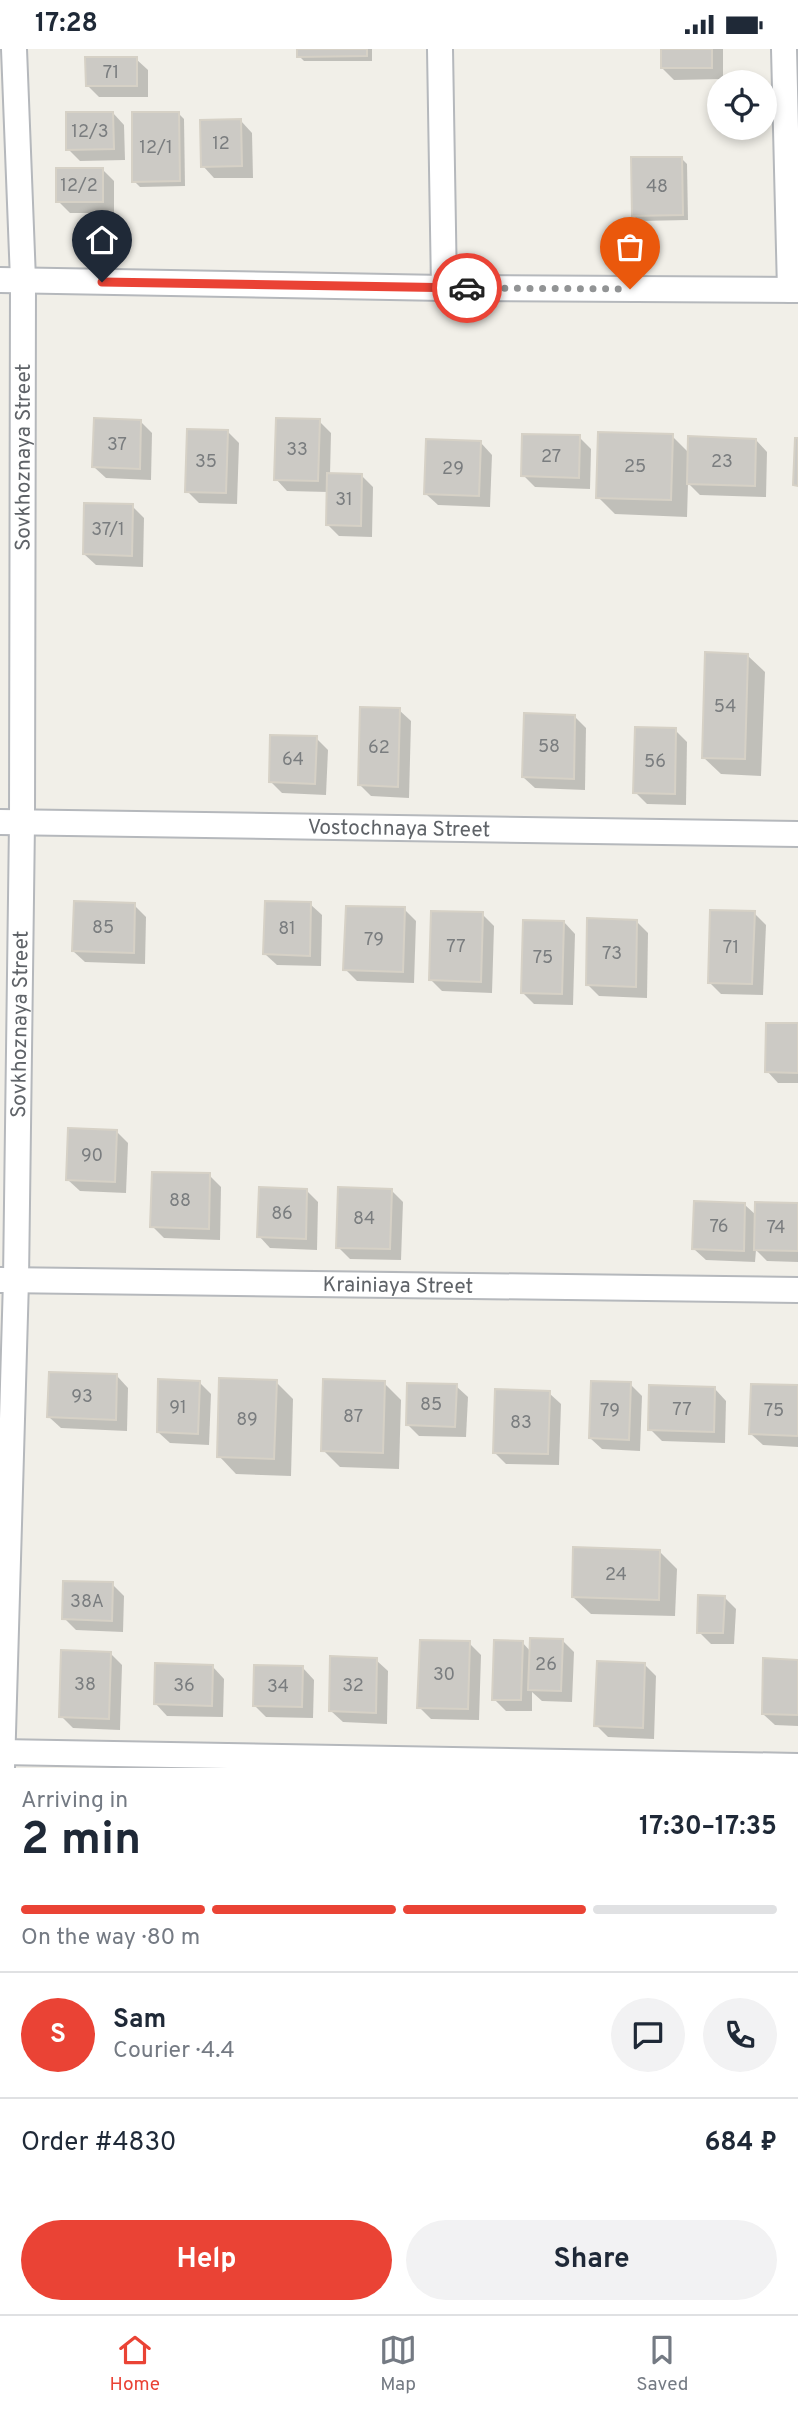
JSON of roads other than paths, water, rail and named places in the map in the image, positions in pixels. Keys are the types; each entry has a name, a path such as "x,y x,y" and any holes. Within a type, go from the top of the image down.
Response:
{"street":[{"name":"Sovkhoznaya Street","path":"1,1758 8,1280 14,49"},
{"path":"440,49 444,288"},
{"path":"11,280 444,288 794,290 784,49"},
{"name":"Vostochnaya Street","path":"11,822 798,834"},
{"name":"Krainiaya Street","path":"8,1280 798,1290"},
{"path":"1,1758 798,1766"}]}
